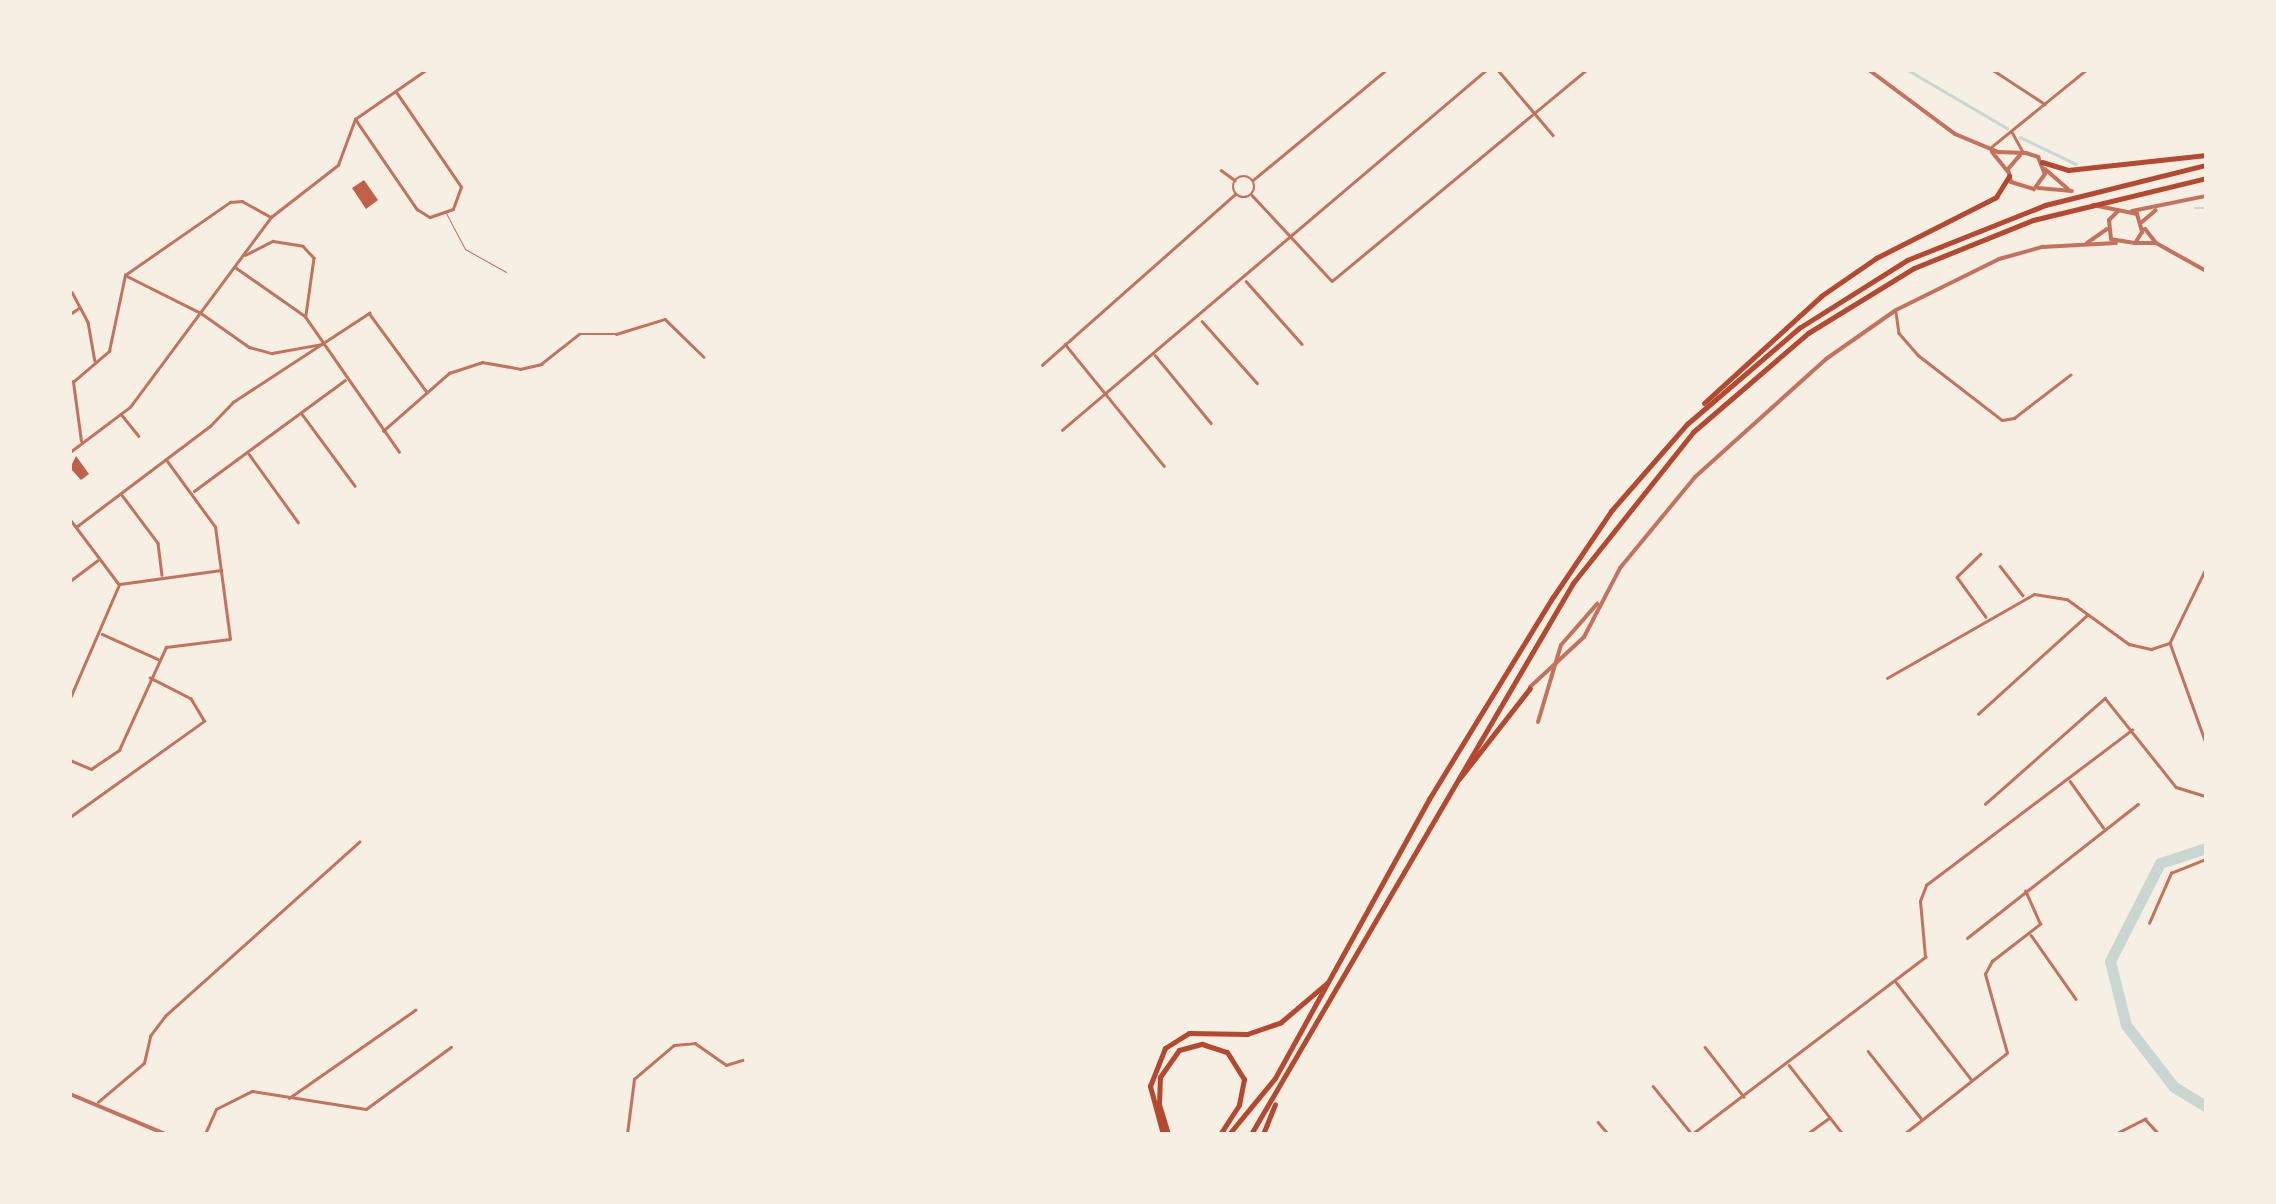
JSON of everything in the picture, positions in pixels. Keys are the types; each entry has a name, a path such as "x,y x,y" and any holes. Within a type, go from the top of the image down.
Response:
{"highway":[{"path":"2043,165 2068,170 2206,154"},
{"path":"1687,424 1799,328 1908,260 2045,205 2206,165"},
{"path":"1229,1134 1276,1078 1429,799 1553,596 1611,510 1736,367 1821,296 1876,258 1996,197 2009,175"},
{"path":"1251,1134 1281,1090 1447,792 1620,516 1692,432 1776,356 1875,289 1994,233 2109,197 2206,178"},
{"path":"1447,792 1530,688"},
{"path":"1165,1134 1150,1086 1166,1048 1189,1033 1247,1034 1281,1022 1323,989 1345,955"},
{"path":"1165,1134 1158,1104 1160,1077 1179,1050 1202,1044 1227,1052 1244,1079 1239,1105 1220,1134"},
{"path":"1263,1134 1281,1090"}],"street":[{"path":"70,452 121,413 270,218 338,165 355,119 426,70"},
{"path":"1222,170 1236,180 1253,180 1386,70"},
{"path":"1062,430 1109,396 1486,70"},
{"path":"1498,70 1553,136"},
{"path":"1235,194 1252,196 1325,278 1340,277 1586,70"},
{"path":"1869,70 1924,116 1988,149 2023,154 2043,165 2072,192 2021,189 1988,149"},
{"path":"1993,70 2045,104"},
{"path":"1988,149 2086,70"},
{"path":"355,119 417,209 430,217 446,213 462,187 395,91"},
{"path":"2016,127 2013,141 2023,154"},
{"path":"2009,175 2023,154"},
{"path":"2034,189 2043,165"},
{"path":"1042,365 1235,194 1236,180"},
{"path":"1252,196 1253,180"},
{"path":"2116,243 2093,205 2131,211 2206,196"},
{"path":"81,442 71,390 75,377 109,352 125,276 230,202 242,200 270,218"},
{"path":"2135,243 2142,224 2164,206"},
{"path":"2083,245 2107,228 2118,211"},
{"path":"2131,211 2156,243 2206,271"},
{"path":"242,256 273,241 304,246 314,258 305,316"},
{"path":"1538,722 1555,661 1569,632 1601,601 1695,477 1788,391 1896,310 2017,252 2156,243"},
{"path":"234,266 305,316 399,451"},
{"path":"125,276 201,312 249,348 272,353 322,345"},
{"path":"1244,278 1302,344"},
{"path":"72,292 95,362"},
{"path":"70,314 80,308"},
{"path":"1896,310 1899,333 1918,355 2002,420 2014,418 2070,375"},
{"path":"76,527 166,460 232,402 369,313 427,392"},
{"path":"383,431 462,367 482,362 520,370 541,364 572,336 616,334 665,318 704,356"},
{"path":"1200,318 1257,383"},
{"path":"1065,344 1164,466"},
{"path":"1156,356 1211,423"},
{"path":"193,492 346,380"},
{"path":"301,412 355,486"},
{"path":"121,413 139,436"},
{"path":"248,453 298,522"},
{"path":"70,760 103,766 119,750 158,659 175,642 230,639 215,527 166,460"},
{"path":"121,494 158,543 162,578"},
{"path":"70,519 118,585"},
{"path":"1981,554 1956,576 1988,620"},
{"path":"70,581 99,559"},
{"path":"2000,566 2024,596"},
{"path":"2206,568 2170,643 2206,743"},
{"path":"118,585 221,570"},
{"path":"70,698 118,585"},
{"path":"1888,678 2024,596 2050,593 2142,648 2170,643"},
{"path":"1530,688 1584,637 1601,601"},
{"path":"1978,714 2088,615"},
{"path":"100,633 158,659"},
{"path":"70,818 204,721 191,699 150,678"},
{"path":"1530,688 1542,688 1548,697"},
{"path":"1985,804 2105,698 2176,787 2206,796"},
{"path":"1653,1086 1692,1134 1745,1097 1928,952 1920,901 1926,886 2132,730"},
{"path":"2069,780 2104,828"},
{"path":"1967,938 2138,804"},
{"path":"98,1102 144,1063 150,1036 165,1016 359,842"},
{"path":"2150,923 2170,874 2206,859"},
{"path":"1904,1134 2009,1048 1985,982 1987,966 2030,934 2042,918 2024,891"},
{"path":"2030,934 2076,1000"},
{"path":"1895,981 1972,1080"},
{"path":"289,1098 415,1010"},
{"path":"627,1134 634,1079 674,1045 695,1043 726,1065 742,1060"},
{"path":"1705,1047 1745,1097"},
{"path":"205,1134 216,1109 240,1094 366,1109 451,1048"},
{"path":"1868,1051 1922,1119"},
{"path":"1788,1064 1843,1134"},
{"path":"70,1094 98,1102 165,1134"},
{"path":"1807,1134 1829,1118"},
{"path":"2116,1134 2145,1118 2159,1134"},
{"path":"1598,1122 1608,1134"}],"lane":[{"path":"446,213 465,249 506,272"}],"building":[{"path":"364,180 378,200 366,209 352,188"},
{"path":"76,456 89,474 81,480 70,468"}],"waterway":[{"path":"1908,70 2007,128"},
{"path":"2020,137 2076,164"},
{"path":"2195,208 2206,208"},
{"path":"2206,848 2160,863 2110,961 2126,1025 2174,1087 2206,1106"}]}
